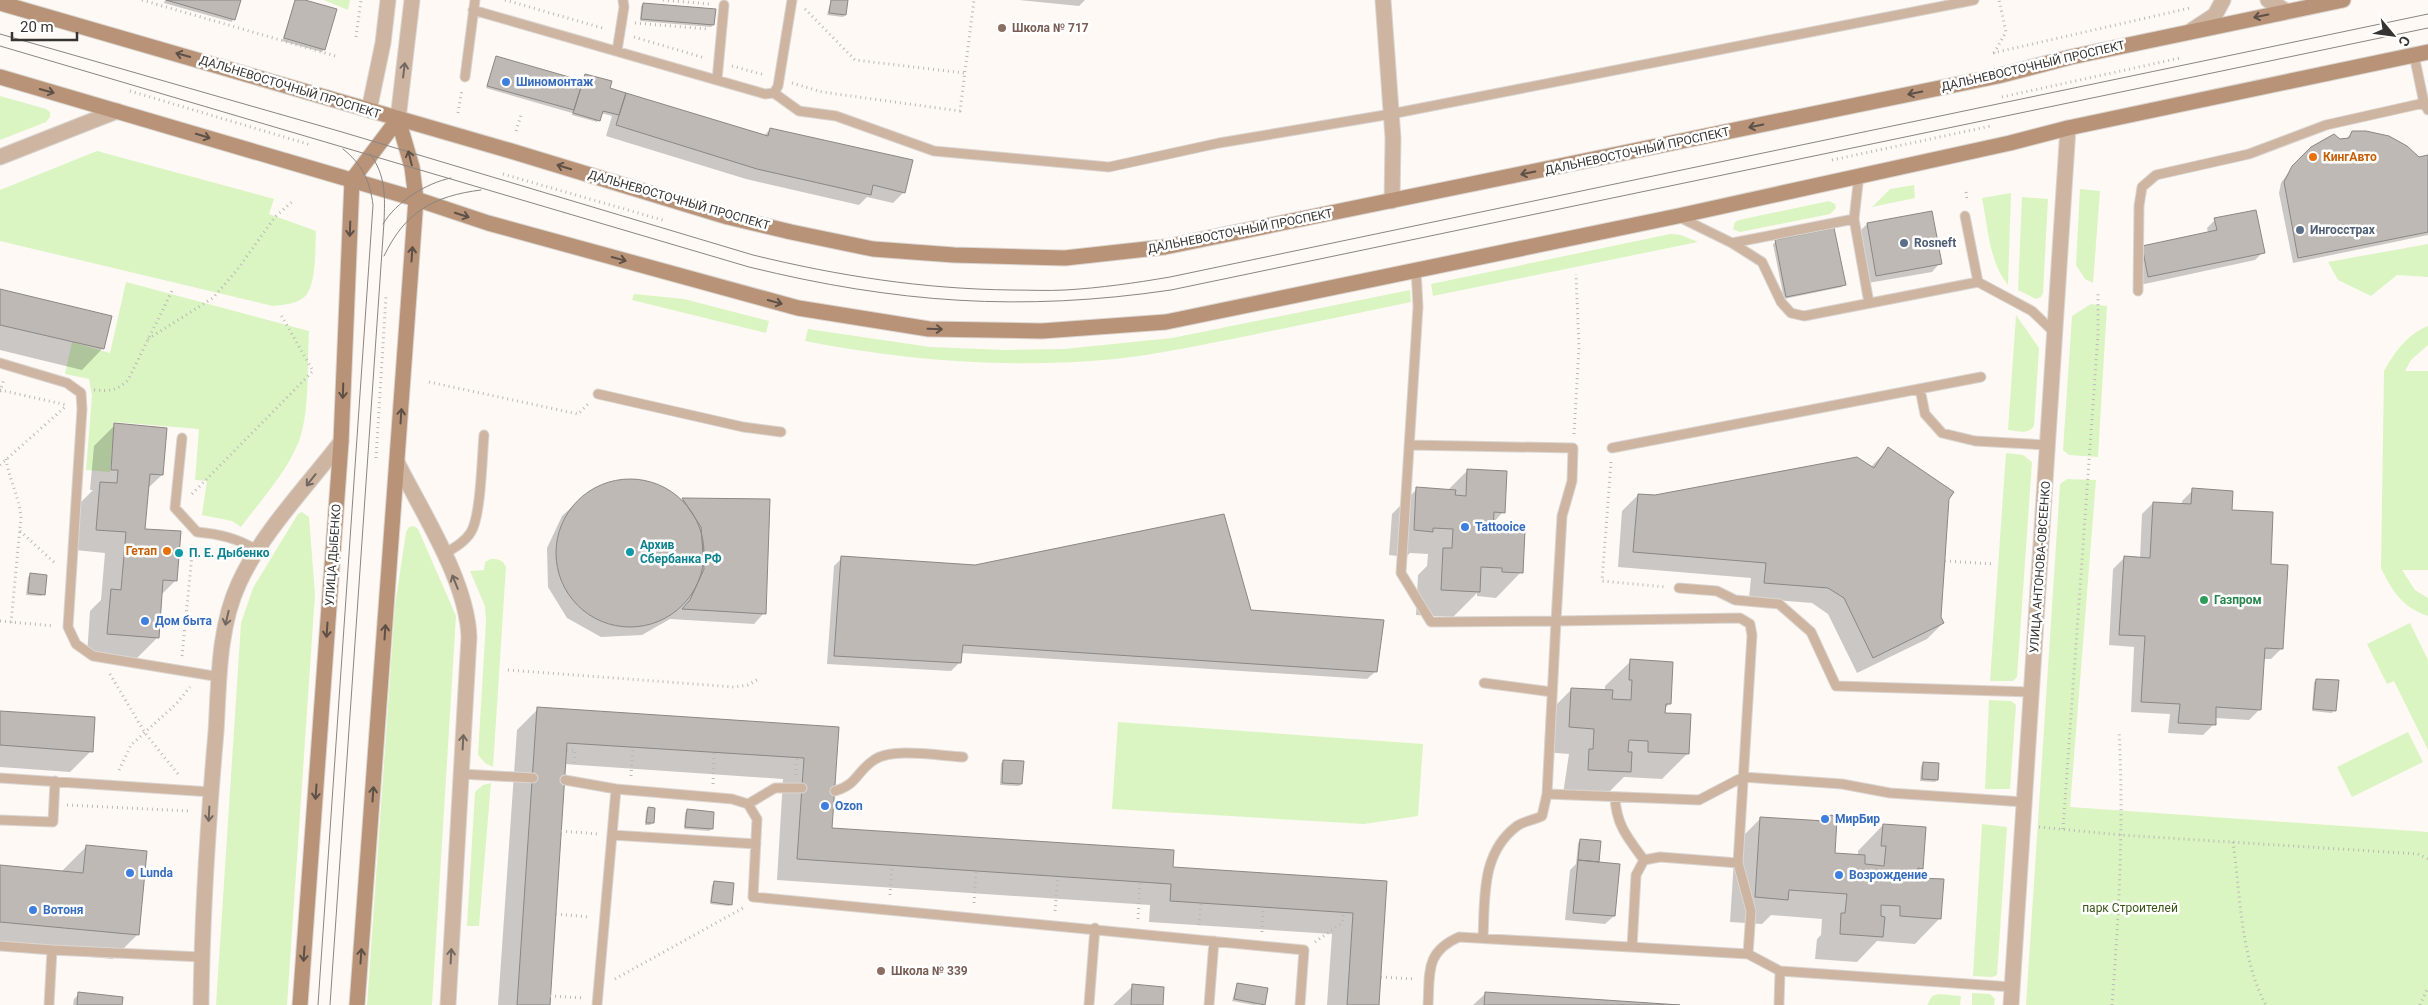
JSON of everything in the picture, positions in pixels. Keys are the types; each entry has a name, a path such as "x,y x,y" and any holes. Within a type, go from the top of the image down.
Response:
{"main road":[{"name":"ДАЛЬНЕВОСТОЧНЫЙ ПРОСПЕКТ","path":"0,2 728,217 882,250 954,255 1065,258 1165,247 1998,76 2071,57 2192,30 2343,0"},
{"path":"0,77 416,199 488,223 798,308 929,329 1042,331 1166,322 1678,216 2010,143 2068,128 2421,54"},
{"path":"352,180 398,119"},
{"path":"357,1005 416,199 412,167 398,119"},
{"name":"УЛИЦА ДЫБЕНКО","path":"300,1005 341,442 352,180"}],"street":[{"path":"369,110 383,43 388,0"},
{"path":"398,119 412,0"},
{"path":"1383,0 1391,114 1392,201"},
{"path":"2268,0 2286,11"},
{"path":"2192,30 2215,15 2223,1"},
{"path":"0,157 117,111"},
{"name":"УЛИЦА АНТОНОВА-ОВСЕЕНКО","path":"2011,1005 2068,128"},
{"path":"201,1005 201,958 211,792 220,677 227,617 239,583 257,550 341,442"},
{"path":"398,464 444,554 469,620 448,1005"}],"lane":[{"path":"465,77 475,0"},
{"path":"617,51 624,8 623,0"},
{"path":"774,93 779,80 792,0"},
{"path":"473,10 765,94 774,93 799,111 836,116 934,151 1109,167 1219,143 1391,114 1974,0"},
{"path":"717,80 724,5"},
{"path":"2138,291 2139,206 2142,187 2156,175 2249,154 2326,125 2426,106 2421,54"},
{"path":"1858,175 1854,219 1869,303"},
{"path":"1678,216 1732,243 1762,262 1781,302 1791,313 1804,316 1978,282 2032,311 2055,333"},
{"path":"1965,216 1978,282"},
{"path":"1732,243 1854,219"},
{"path":"1416,269 1419,295 1401,573 1431,622 1740,618 1750,624 1752,635 1738,863 1751,910 1748,954"},
{"path":"0,363 68,383 81,393 82,409 68,627 76,644 93,656 220,677"},
{"path":"1612,448 1980,377"},
{"path":"1920,388 1925,414 1942,433 1975,441 2047,446"},
{"path":"598,394 743,427 781,432"},
{"path":"444,554 461,543 472,531 476,516 484,435"},
{"path":"182,438 175,508 197,532 223,534 238,539 257,550"},
{"path":"1409,445 1573,448 1572,481 1562,516 1546,807 1542,816 1519,824 1500,842 1487,874 1483,938"},
{"path":"1679,588 1717,591 1735,600 1779,604 1811,632 1836,686 2031,692"},
{"path":"1484,683 1552,692"},
{"path":"835,791 847,788 874,760 892,753 963,757"},
{"path":"462,774 533,778"},
{"path":"1547,794 1699,800 1742,777 1842,784 1890,794 2024,802"},
{"path":"0,778 211,792"},
{"path":"569,780 616,790 732,799 748,804 757,819 753,897 1095,928 1304,950 1300,1005"},
{"path":"0,820 53,822 55,781"},
{"path":"748,804 776,788 802,788"},
{"path":"598,1002 616,790"},
{"path":"1615,797 1615,814 1622,831 1644,860"},
{"path":"612,835 756,844"},
{"path":"1644,860 1660,857 1738,863"},
{"path":"1632,947 1636,875 1644,860"},
{"path":"1089,1004 1095,928"},
{"path":"1428,1005 1432,960 1444,944 1459,937 1748,954 1780,971 2012,988"},
{"path":"1210,1005 1214,941"},
{"path":"0,946 201,958"},
{"path":"49,1005 52,950"},
{"path":"1779,1005 1780,971"}],"path":[{"path":"142,0 338,57"},
{"path":"356,37 361,0"},
{"path":"505,0 822,92 960,111 974,0"},
{"path":"663,0 724,5"},
{"path":"1999,0 2006,32 1993,53 2223,1"},
{"path":"803,7 855,60 965,74"},
{"path":"622,22 721,30"},
{"path":"2002,98 2180,58"},
{"path":"458,113 465,77"},
{"path":"130,91 311,145"},
{"path":"516,131 522,112"},
{"path":"1832,160 1997,125"},
{"path":"504,174 666,221"},
{"path":"148,339 213,298 237,270 275,217 294,200"},
{"path":"1573,448 1579,346 1576,274"},
{"path":"0,465 81,393 89,390 111,391 121,388 128,380 173,289"},
{"path":"2064,829 2098,334 2098,292"},
{"path":"376,458 386,296"},
{"path":"175,508 207,481 313,371 281,315"},
{"path":"430,382 578,414 598,394"},
{"path":"0,390 67,405"},
{"path":"1612,448 1602,581 1679,588"},
{"path":"6,458 9,477 19,502 20,531 11,623"},
{"path":"181,672 194,530"},
{"path":"20,531 71,578"},
{"path":"1944,561 1994,564"},
{"path":"0,620 11,623 68,627"},
{"path":"99,657 145,733 191,790"},
{"path":"508,670 734,687 748,685 760,678"},
{"path":"108,785 119,771 131,745 176,704 199,675"},
{"path":"2112,1005 2119,908 2121,835 2120,731"},
{"path":"630,790 634,747"},
{"path":"567,750 575,750 569,780"},
{"path":"712,797 714,752"},
{"path":"54,804 190,811"},
{"path":"2038,827 2121,835 2418,854 2428,859"},
{"path":"561,831 612,835"},
{"path":"2233,842 2247,950 2261,996 2266,1005"},
{"path":"888,910 892,866"},
{"path":"973,917 976,871"},
{"path":"1054,925 1058,876"},
{"path":"1137,933 1140,882"},
{"path":"627,972 744,907 753,897"},
{"path":"1198,939 1201,903"},
{"path":"1261,946 1263,908"},
{"path":"1304,950 1342,923 1344,913"},
{"path":"556,914 605,918"},
{"path":"1381,977 1429,980"},
{"path":"2420,1005 2428,987"},
{"path":"550,996 598,1002"}],"green space":[{"path":"324,0 350,0 348,10"},
{"path":"0,96 46,109 50,112 50,117 46,122 0,140"},
{"path":"97,151 274,199 269,214 316,231 313,277 308,293 296,302 273,306 0,241 0,190"},
{"path":"1914,185 1915,198 1872,207 1890,189"},
{"path":"2080,189 2100,191 2093,283 2085,279 2076,265"},
{"path":"2011,193 2008,285 1993,255 1982,198"},
{"path":"2022,197 2048,199 2043,293 2041,297 2036,299 2018,290"},
{"path":"1829,201 1835,204 1836,208 1830,214 1740,232 1733,229 1735,222 1739,220"},
{"path":"1670,234 1681,235 1698,242 1433,296 1431,284"},
{"path":"2428,244 2428,277 2397,275 2371,296 2338,280 2328,262"},
{"path":"126,282 309,331 305,416 299,441 281,475 241,527 232,521 202,515 207,481 195,480 199,429 114,422 110,472 86,470 92,396 89,379 65,374 72,342 110,353"},
{"path":"1410,290 1411,302 1201,345 1114,359 1036,363 959,361 882,354 805,341 808,329 930,347 1006,350 1064,349 1172,338"},
{"path":"634,294 684,299 769,321 766,333 632,300"},
{"path":"2091,304 2107,306 2098,457 2069,455 2063,450 2072,316"},
{"path":"2016,315 2039,348 2034,426 2029,431 2023,432 2008,430"},
{"path":"2428,326 2428,345 2411,360 2405,371 2428,371 2428,570 2402,570 2415,590 2428,598 2428,616 2419,613 2399,598 2381,568 2384,371 2407,339"},
{"path":"2006,453 2023,455 2032,462 2017,677 2013,681 1990,681"},
{"name":"парк Строителей","path":"2067,479 2096,480 2070,807 2428,832 2428,1005 2026,1005 2060,484"},
{"path":"302,512 309,517 315,594 287,1005 216,1005 241,623 253,588 298,514"},
{"path":"414,526 418,529 456,616 432,1005 367,1005 395,606 406,532 409,527"},
{"path":"491,559 500,560 506,567 493,767 485,763 478,755 486,622 485,606 470,571 484,570 485,562"},
{"path":"2410,623 2428,660 2428,750 2394,681 2387,684 2367,644"},
{"path":"1989,700 2011,701 2016,705 2010,789 1985,789"},
{"path":"1118,722 1423,744 1418,816 1364,824 1112,809"},
{"path":"2408,732 2423,762 2352,797 2337,767"},
{"path":"491,783 479,926 467,926 475,792 483,785"},
{"path":"1982,824 2007,827 1997,975 1992,977 1973,976"},
{"path":"1972,993 1990,994 1995,999 1994,1005 1972,1005"},
{"path":"1938,994 1961,996 1960,1005 1927,1005 1932,996"}],"building":[{"path":"166,0 241,0 235,20"},
{"path":"295,0 305,0 337,9 325,50 284,38"},
{"path":"831,0 848,0 846,15 829,13"},
{"path":"643,3 716,9 714,25 641,19"},
{"path":"496,56 583,81 574,110 487,86"},
{"path":"585,74 612,81 610,88 626,93 619,115 603,111 600,121 573,113"},
{"path":"626,93 768,136 770,128 913,160 905,193 873,185 871,195 757,169 616,125"},
{"path":"2352,131 2366,131 2389,136 2407,146 2419,157 2428,155 2428,232 2298,258 2284,182 2292,166 2311,147 2334,134 2340,139 2349,138"},
{"path":"2256,210 2265,253 2148,277 2142,246 2217,230 2214,218"},
{"name":"Rosneft","path":"1932,211 1942,264 1876,276 1867,223"},
{"path":"1834,228 1846,285 1786,297 1775,240"},
{"path":"0,289 112,316 104,349 0,325"},
{"path":"114,423 167,428 163,475 150,474 145,529 181,531 177,581 163,580 159,638 107,634 111,589 121,590 126,532 96,530 100,482 117,483 118,470 111,470"},
{"path":"1888,447 1954,492 1949,499 1941,617 1944,623 1873,658 1844,598 1828,588 1764,583 1766,563 1633,552 1638,494 1655,495 1857,457 1874,468"},
{"path":"1467,469 1507,471 1505,513 1494,512 1493,531 1504,532 1504,529 1525,530 1523,573 1502,572 1502,568 1481,567 1480,592 1441,590 1443,548 1452,548 1453,529 1433,528 1433,532 1414,530 1416,487 1456,490 1455,495 1466,496"},
{"name":"Архив Сбербанка РФ","path":"630,479 644,480 658,485 671,491 682,501 692,512 698,525 703,539 703,567 698,581 692,594 682,605 671,615 658,621 644,626 630,627 616,626 602,621 589,615 578,605 568,594 562,581 557,567 556,553 557,539 562,525 568,512 578,501 589,491 602,485 616,480"},
{"name":"Газпром","path":"2192,488 2233,491 2232,510 2273,512 2271,564 2288,565 2283,649 2265,648 2261,710 2216,707 2216,725 2178,723 2180,704 2141,702 2145,636 2119,635 2124,556 2150,558 2153,502 2191,504"},
{"path":"682,498 770,499 766,614 682,609 690,600 704,569 701,527"},
{"path":"1224,514 1251,610 1384,620 1377,672 963,645 961,663 834,656 841,556 975,565"},
{"path":"30,573 47,575 45,595 28,593"},
{"path":"1630,659 1673,662 1671,704 1666,704 1665,713 1691,714 1689,754 1648,752 1648,741 1629,740 1628,752 1632,752 1631,772 1588,770 1589,749 1593,749 1594,729 1569,727 1571,688 1613,690 1612,699 1631,700 1632,680 1629,680"},
{"path":"2316,679 2339,680 2336,711 2313,709"},
{"path":"537,707 839,727 832,828 1174,850 1173,867 1387,881 1379,1005 1347,1005 1353,913 1170,901 1171,884 797,859 804,758 567,743 550,1005 517,1005"},
{"path":"0,711 95,717 93,752 0,745"},
{"path":"1003,760 1024,761 1022,784 1002,783"},
{"path":"1923,762 1939,763 1938,780 1922,779"},
{"path":"648,807 655,808 654,823 646,823"},
{"path":"687,809 714,812 713,829 685,827"},
{"path":"1832,815 1837,819 1835,853 1865,855 1865,864 1884,866 1886,846 1881,846 1883,824 1926,827 1923,869 1918,868 1918,878 1944,879 1941,919 1900,916 1900,906 1881,905 1881,916 1885,917 1883,937 1840,934 1841,913 1845,913 1847,894 1789,890 1788,900 1755,897 1760,817 1825,821 1828,816"},
{"path":"1580,839 1601,841 1599,862 1578,860"},
{"path":"86,845 147,851 139,935 0,922 0,865 83,873"},
{"path":"1578,860 1620,864 1615,916 1573,913"},
{"path":"714,881 734,883 732,905 711,902"},
{"path":"1237,983 1268,988 1265,1005 1234,999"},
{"path":"1132,984 1164,987 1163,1005 1131,1005"},
{"path":"78,992 123,997 122,1005 77,1005"},
{"path":"1485,992 1680,1005 1484,1005"}],"tram line":[{"path":"0,34 342,132 753,255 849,275 914,284 979,289 1052,290 1104,287 1170,277 2428,14"},
{"path":"0,46 749,267 856,289 908,296 1010,302 1116,297 1171,290 2428,28"},
{"path":"318,1005 373,205 370,188 364,174 350,155 343,149"},
{"path":"330,1005 384,222 382,178 370,154"},
{"path":"383,224 404,201 432,184 451,178"},
{"path":"384,256 401,228 422,209 449,197 481,190"}],"place":[{"name":"Школа № 717","path":"1002,28"},
{"name":"Шиномонтаж","path":"506,82"},
{"name":"КингАвто","path":"2313,157"},
{"name":"Ингосстрах","path":"2300,230"},
{"name":"Rosneft","path":"1904,243"},
{"name":"Tattooice","path":"1465,527"},
{"name":"Гетап","path":"167,551"},
{"name":"Архив Сбербанка РФ","path":"630,552"},
{"name":"П. Е. Дыбенко","path":"179,553"},
{"name":"Газпром","path":"2204,600"},
{"name":"Дом быта","path":"145,621"},
{"name":"Ozon","path":"825,806"},
{"name":"МирБир","path":"1825,819"},
{"name":"Lunda","path":"130,873"},
{"name":"Возрождение","path":"1839,875"},
{"name":"Вотоня","path":"33,910"},
{"name":"Школа № 339","path":"881,971"}]}
